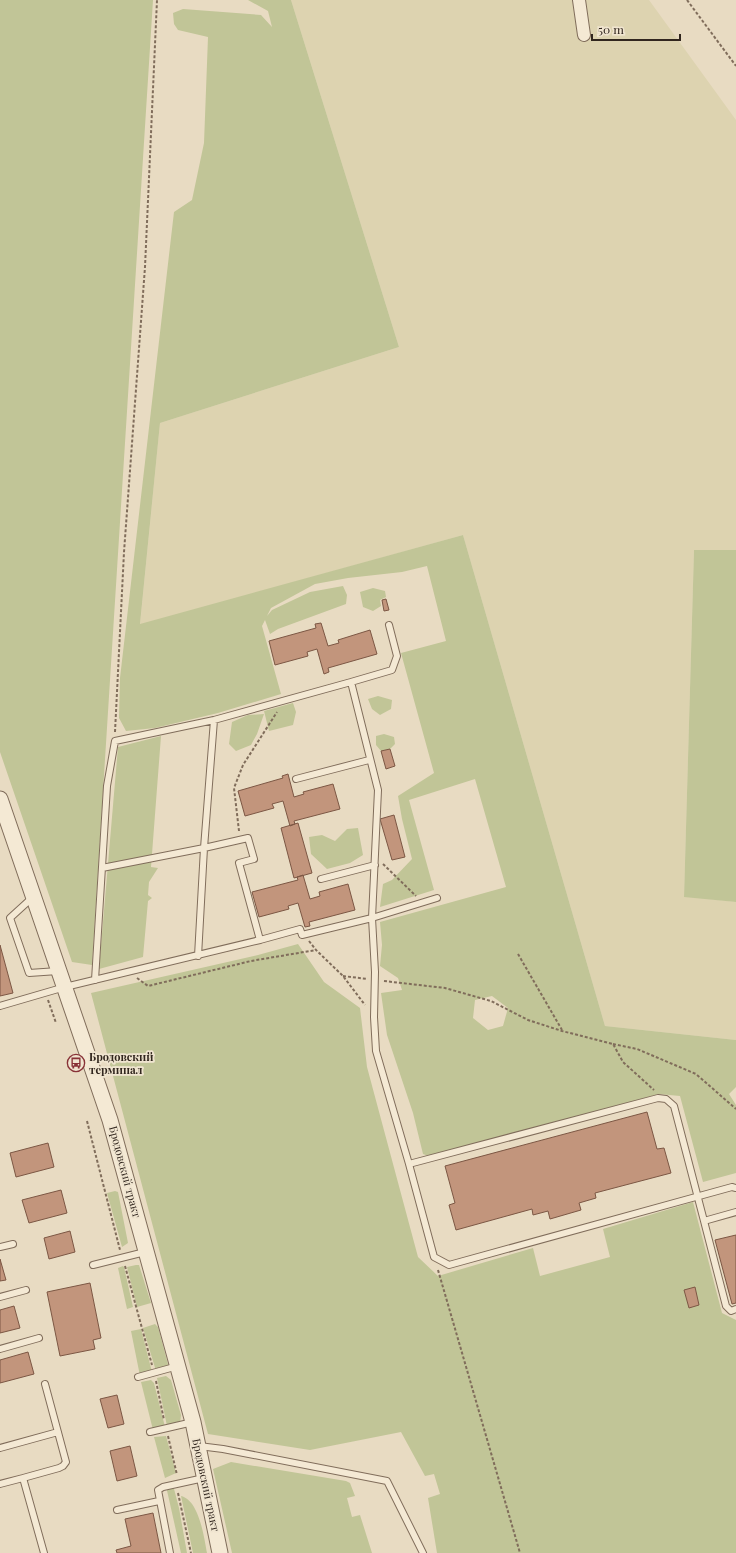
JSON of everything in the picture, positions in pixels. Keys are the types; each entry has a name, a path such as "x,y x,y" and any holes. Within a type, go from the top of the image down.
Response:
{"street":[{"path":"579,0 584,35"},
{"name":"Бродовский тракт","path":"0,799 110,1120 193,1422 220,1553"}],"lane":[{"path":"94,980 107,786 115,741 214,720 392,670 397,656 389,625"},
{"path":"350,682 378,790 372,918 376,1051 409,1164 434,1258 449,1265 732,1187 736,1188"},
{"path":"198,956 204,848 214,720"},
{"path":"296,779 369,760"},
{"path":"102,868 248,838 254,859 239,863 260,940"},
{"path":"321,879 375,865"},
{"path":"34,896 10,918 29,973 59,971"},
{"path":"0,1006 65,987 198,956 300,929 302,935 372,918 437,898"},
{"path":"409,1164 658,1098 666,1099 674,1106 726,1306 731,1311 736,1310"},
{"path":"704,1221 736,1212"},
{"path":"0,1247 13,1244"},
{"path":"93,1265 147,1251"},
{"path":"0,1298 26,1290"},
{"path":"0,1348 39,1338"},
{"path":"138,1377 178,1366"},
{"path":"0,1484 63,1466 66,1462 45,1384"},
{"path":"150,1432 193,1422"},
{"path":"0,1448 58,1432"},
{"path":"198,1446 223,1449 387,1481 423,1553"},
{"path":"23,1478 44,1553"},
{"path":"170,1553 158,1490 160,1488 204,1478"},
{"path":"117,1510 159,1501"}],"path":[{"path":"115,741 124,552 145,267 157,0"},
{"path":"687,0 736,66"},
{"path":"240,840 234,788 243,765 285,700"},
{"path":"375,855 422,902"},
{"path":"302,935 343,976 374,1017"},
{"path":"128,972 148,986 251,962 316,950"},
{"path":"518,954 562,1031"},
{"path":"343,976 445,988 491,1001 528,1020 562,1031 637,1049 696,1074 736,1109"},
{"path":"613,1044 623,1062 666,1099"},
{"path":"87,1121 154,1373 178,1476 178,1492 191,1553"},
{"path":"434,1258 520,1553"}],"shaded area":[{"path":"291,0 649,0 736,120 736,550 694,550 684,896 736,902 736,1040 605,1026 463,535 140,625 160,423 399,347"}],"green space":[{"path":"0,0 153,0 92,965 72,962 0,752"},
{"path":"248,0 291,0 399,347 160,423 140,624 463,535 605,1026 736,1040 736,1087 729,1094 736,1105 736,1173 703,1182 680,1096 659,1094 431,1157 423,1154 413,1113 387,1035 381,993 402,990 398,978 380,966 382,945 380,922 506,887 475,779 409,800 434,890 380,907 383,884 392,880 412,859 398,796 434,773 401,653 446,641 427,566 402,572 348,578 315,584 271,608 267,616 272,610 310,592 343,586 347,595 346,604 278,629 270,634 265,620 262,626 281,694 218,713 155,728 126,731 119,718 120,678 174,212 192,200 204,143 208,37 178,30 174,24 173,13 183,9 261,15 272,27 268,11","holes":["492,996 508,1008 503,1026 488,1030 473,1018 475,1000"]},
{"path":"694,550 736,550 736,902 684,897"},
{"path":"373,588 385,591 386,597 380,600 381,606 373,611 363,607 360,592"},
{"path":"378,696 392,700 391,709 380,715 372,709 368,699"},
{"path":"293,703 296,712 293,725 269,731 264,711"},
{"path":"264,714 257,734 251,745 236,751 229,744 232,722 248,715"},
{"path":"384,734 394,737 395,744 390,749 381,751 376,745 376,736"},
{"path":"161,736 151,867 158,868 149,882 148,895 152,898 148,901 143,957 99,969 118,747"},
{"path":"358,828 363,855 350,863 327,869 311,854 309,837 322,835 335,841 347,829"},
{"path":"298,944 324,982 360,1008 367,1067 418,1257 438,1276 533,1248 540,1276 610,1257 603,1229 693,1202 722,1313 736,1320 736,1553 437,1553 428,1498 440,1494 434,1474 425,1476 401,1432 310,1450 208,1434 91,993 258,955"},
{"path":"115,1191 118,1192 128,1243 122,1247 107,1193"},
{"path":"139,1265 151,1303 137,1307 127,1267"},
{"path":"123,1266 133,1307 127,1309 118,1268"},
{"path":"155,1324 158,1327 169,1368 156,1371 143,1328"},
{"path":"141,1329 152,1372 140,1376 131,1331"},
{"path":"166,1376 171,1380 181,1415 180,1423 167,1426 157,1378"},
{"path":"151,1380 154,1383 165,1427 153,1430 141,1382"},
{"path":"166,1436 176,1473 165,1478 154,1437"},
{"path":"231,1462 346,1481 350,1483 355,1496 347,1498 352,1517 360,1515 372,1553 232,1553 213,1469"},
{"path":"173,1485 179,1508 187,1553 181,1553 166,1486"},
{"path":"181,1496 192,1504 200,1520 207,1553 193,1553"}],"building":[{"path":"386,599 389,610 384,611 382,600"},
{"path":"321,623 328,646 339,643 338,640 370,630 377,654 328,668 329,672 324,674 317,649 307,652 308,656 275,665 269,641 316,628 315,624"},
{"path":"390,749 395,766 386,769 381,751"},
{"path":"288,774 294,797 304,794 303,792 333,784 340,809 294,821 295,824 290,826 283,801 272,804 274,808 245,816 238,791 283,778 282,776"},
{"path":"394,815 405,857 392,860 380,819"},
{"path":"298,823 312,873 294,878 281,828"},
{"path":"303,875 310,899 320,896 319,892 348,884 355,910 309,922 310,926 305,927 298,903 288,906 289,909 259,917 252,892 298,880 297,877"},
{"path":"0,945 13,993 0,996"},
{"path":"647,1112 657,1149 664,1148 671,1173 595,1193 596,1198 579,1203 581,1210 550,1219 548,1211 533,1215 532,1209 456,1230 449,1205 455,1203 445,1166"},
{"path":"48,1143 54,1167 16,1177 10,1153"},
{"path":"61,1190 67,1213 29,1223 22,1200"},
{"path":"70,1231 75,1252 49,1259 44,1238"},
{"path":"736,1235 736,1303 732,1304 715,1240"},
{"path":"0,1259 6,1280 0,1281"},
{"path":"90,1283 101,1338 93,1340 95,1349 60,1356 47,1292"},
{"path":"695,1287 699,1305 689,1308 684,1290"},
{"path":"14,1306 20,1328 0,1333 0,1310"},
{"path":"28,1352 34,1374 0,1383 0,1360"},
{"path":"117,1395 124,1424 108,1428 100,1399"},
{"path":"130,1446 137,1476 117,1481 110,1451"},
{"path":"153,1513 161,1553 117,1553 116,1550 131,1546 125,1519"}],"place":[{"name":"Бродовский терминал","path":"76,1063"}]}
